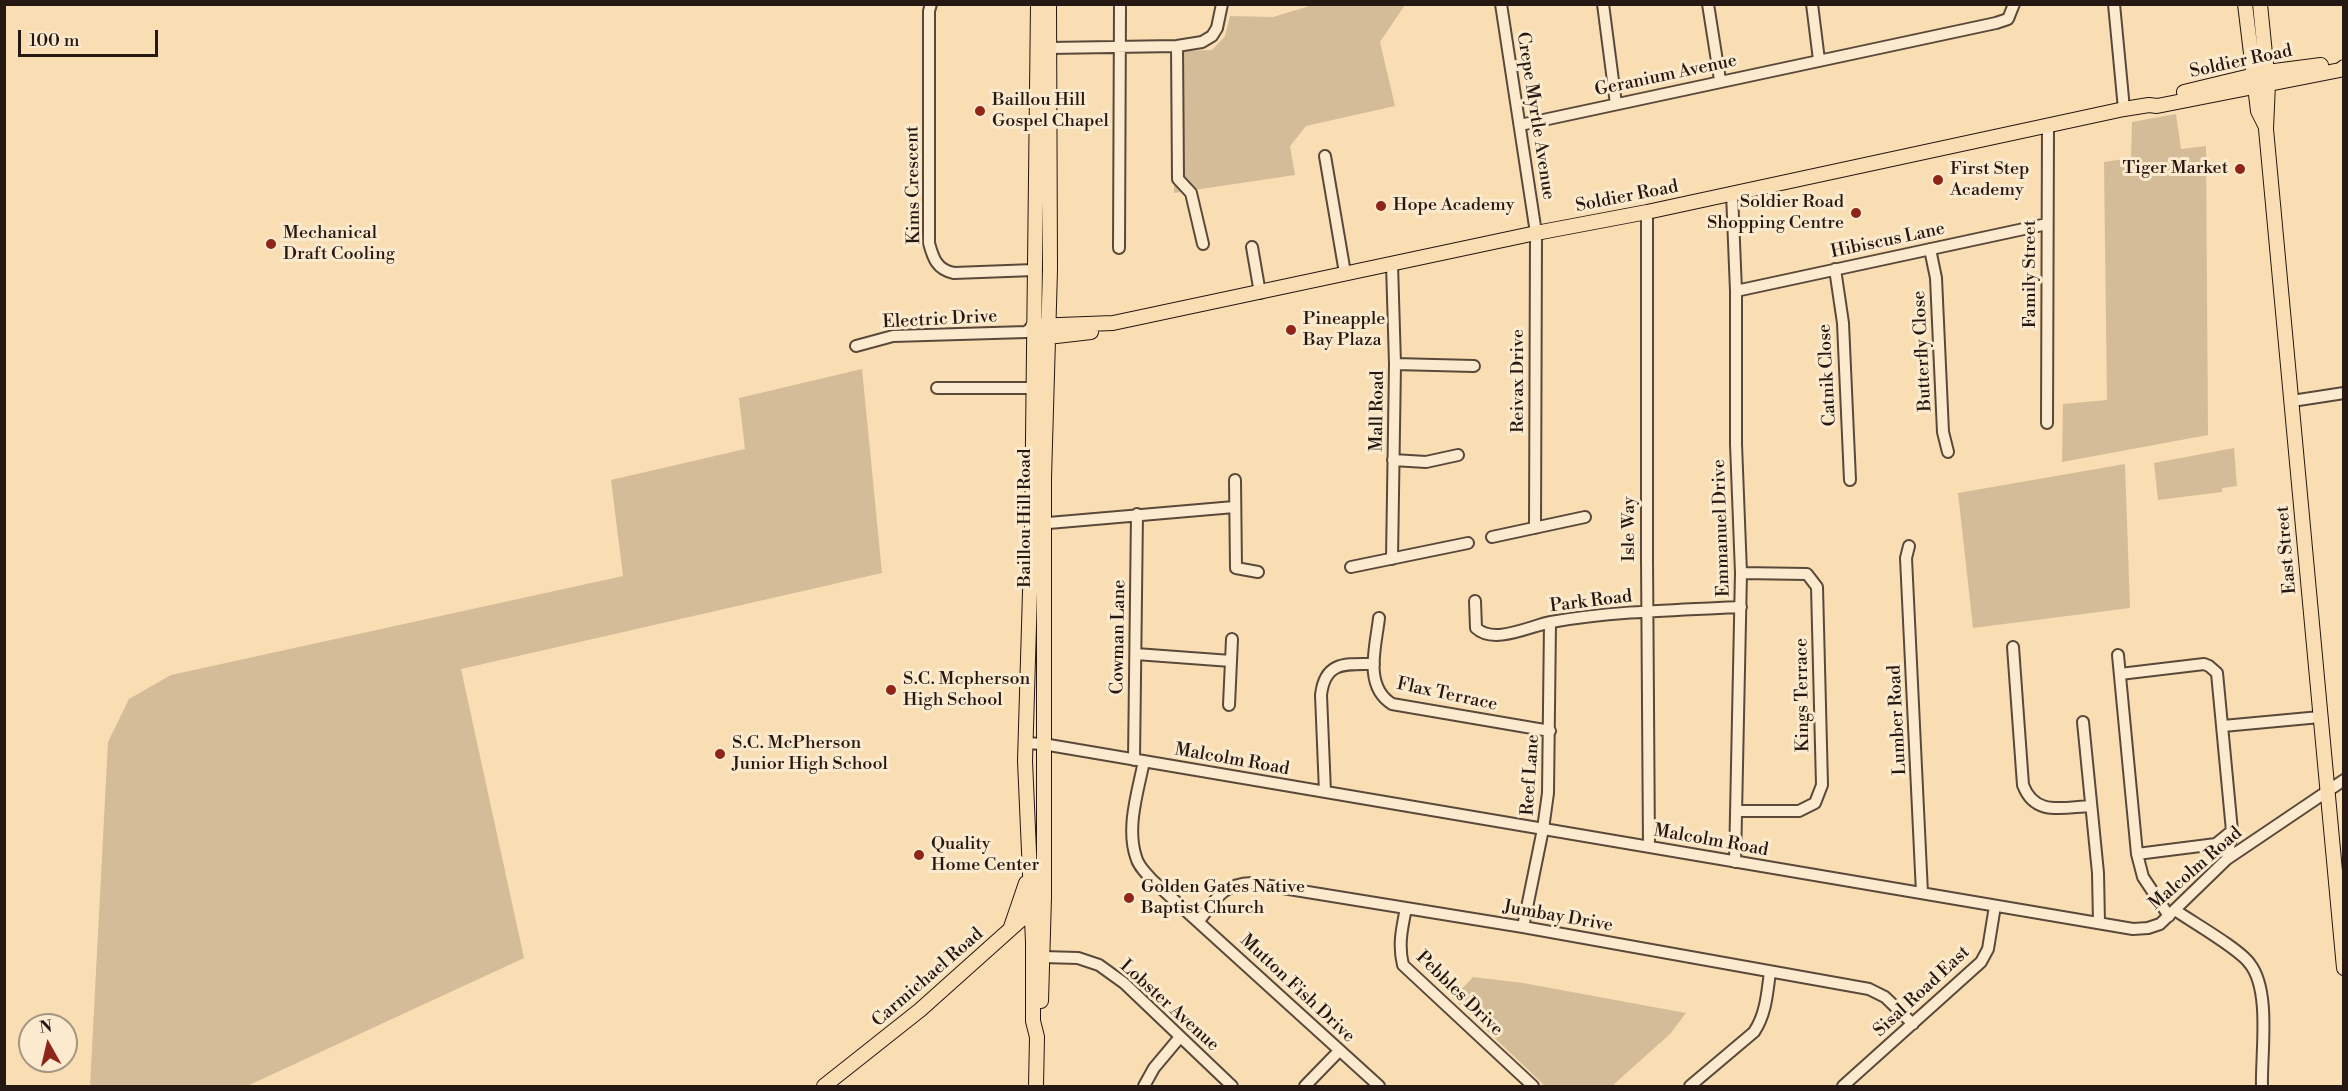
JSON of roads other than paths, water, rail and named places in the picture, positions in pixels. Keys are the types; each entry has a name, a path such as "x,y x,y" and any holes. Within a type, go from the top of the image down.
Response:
{"main road":[{"name":"Baillou Hill Road","path":"1036,1030 1040,1021 1044,897 1038,524 1031,332 1038,4"},
{"name":"Baillou Hill Road","path":"1036,1086 1025,743 1048,332 1049,4"},
{"name":"East Street","path":"2245,4 2261,79"},
{"name":"East Street","path":"2260,4 2261,79 2343,968"},
{"name":"Soldier Road","path":"1031,332 1048,332 1113,323 1536,233 1647,212 2124,109 2157,106 2261,79 2339,63 2343,66"},
{"name":"Carmichael Road","path":"824,1086 895,1031 1010,929 1029,877"},
{"path":"1010,929 1044,897"}],"street":[{"name":"Kims Crescent","path":"931,4 929,243 932,256 936,263 946,271 954,273 1034,270"},
{"path":"1119,248 1120,4"},
{"path":"1049,48 1177,46 1203,42 1212,36 1219,20 1222,4"},
{"name":"Crepe Myrtle Avenue","path":"1501,4 1536,233"},
{"path":"1603,4 1616,104"},
{"path":"1708,4 1720,80"},
{"path":"1812,4 1819,60"},
{"name":"Geranium Avenue","path":"1520,125 1720,80 1996,23 2008,19 2014,4"},
{"path":"2114,4 2124,109"},
{"path":"1177,46 1178,179 1191,194 1203,244"},
{"name":"Family Street","path":"2047,423 2048,125"},
{"path":"1325,156 1345,273"},
{"name":"Emmanuel Drive","path":"1732,193 1736,291 1736,444 1741,573 1736,862"},
{"name":"Isle Way","path":"1647,212 1649,847"},
{"name":"Hibiscus Lane","path":"1736,291 2047,224"},
{"name":"Reivax Drive","path":"1535,528 1536,233"},
{"path":"1252,247 1260,293"},
{"name":"Butterfly Close","path":"1930,249 1936,278 1943,432 1948,452"},
{"name":"Mall Road","path":"1392,264 1395,364 1392,559"},
{"name":"Catnik Close","path":"1835,269 1843,323 1850,480"},
{"name":"Electric Drive","path":"856,346 893,336 1031,332"},
{"path":"1395,364 1474,366"},
{"path":"938,388 1033,388"},
{"path":"2292,402 2343,393"},
{"path":"1393,460 1426,462 1458,455"},
{"path":"1235,480 1236,567 1258,572"},
{"path":"1038,524 1234,507"},
{"name":"Cowman Lane","path":"1137,514 1136,654 1139,761"},
{"path":"1492,537 1585,517"},
{"path":"1352,567 1468,543"},
{"name":"Lumber Road","path":"1909,546 1906,558 1922,893"},
{"name":"Kings Terrace","path":"1737,811 1799,811 1815,803 1822,785 1817,587 1807,574 1741,573"},
{"name":"Park Road","path":"1475,601 1476,628 1486,634 1498,635 1550,623 1612,614 1741,607"},
{"name":"Flax Terrace","path":"1379,618 1374,664 1377,688 1383,698 1392,704 1550,731"},
{"name":"Reef Lane","path":"1522,927 1543,829 1548,793 1550,623"},
{"path":"1229,705 1232,639"},
{"path":"2013,647 2023,785 2027,797 2035,804 2044,807 2091,806"},
{"path":"1136,654 1231,661"},
{"path":"2118,655 2137,854 2143,876 2172,913 2250,963 2261,989 2262,1086"},
{"path":"1325,792 1321,695 1323,681 1327,672 1337,666 1374,664"},
{"path":"2120,674 2204,664 2217,673 2232,831 2227,859"},
{"path":"2223,726 2320,717"},
{"path":"2083,722 2098,873 2099,923"},
{"name":"Malcolm Road","path":"1025,743 1043,744 2133,929 2160,924 2227,859 2343,780"},
{"name":"Mutton Fish Drive","path":"1139,761 1132,841 1140,867 1379,1086"},
{"path":"2137,854 2216,844 2232,831"},
{"name":"Jumbay Drive","path":"1199,921 1220,893 1228,887 1252,883 1522,927 1869,989 1885,997 1913,1024"},
{"name":"Sisal Road East","path":"1843,1086 1981,962 1988,949 1995,906"},
{"name":"Pebbles Drive","path":"1407,908 1401,932 1400,953 1403,965 1533,1086"},
{"name":"Lobster Avenue","path":"1043,957 1078,958 1099,965 1124,983 1232,1086"},
{"path":"1690,1086 1754,1032 1765,1008 1770,972"},
{"path":"1144,1086 1154,1068 1180,1037"},
{"path":"1305,1086 1339,1051"}],"place":[{"name":"Baillou Hill Gospel Chapel","path":"980,111"},
{"name":"Tiger Market","path":"2240,169"},
{"name":"First Step Academy","path":"1938,180"},
{"name":"Hope Academy","path":"1381,206"},
{"name":"Soldier Road Shopping Centre","path":"1856,213"},
{"name":"Mechanical Draft Cooling","path":"271,244"},
{"name":"Pineapple Bay Plaza","path":"1291,330"},
{"name":"S.C. Mcpherson High School","path":"891,690"},
{"name":"S.C. McPherson Junior High School","path":"720,754"},
{"name":"Quality Home Center","path":"919,855"},
{"name":"Golden Gates Native Baptist Church","path":"1129,898"}]}
